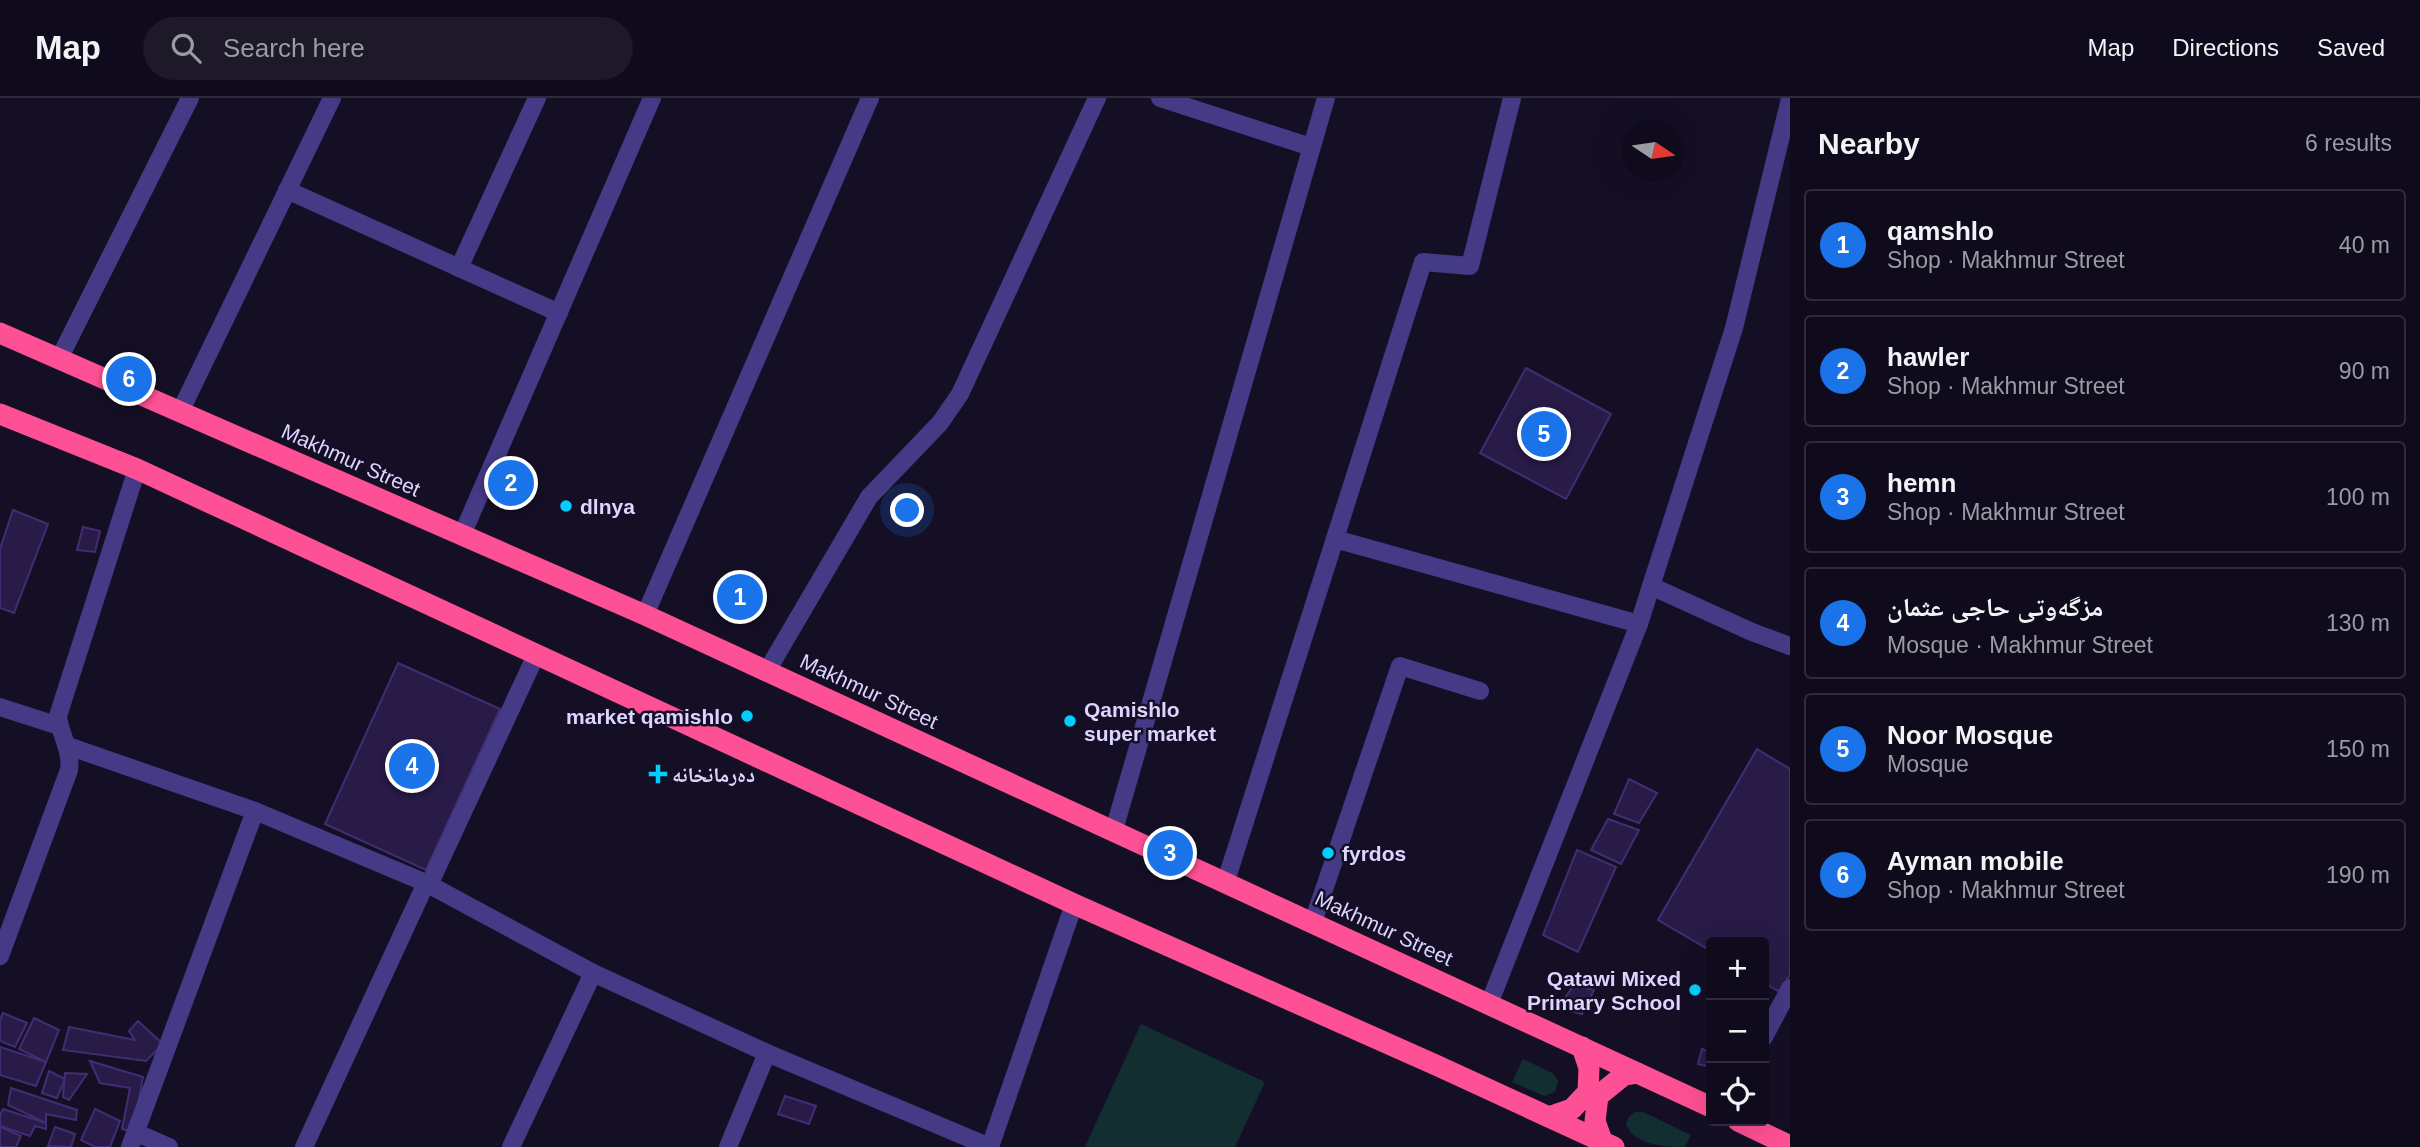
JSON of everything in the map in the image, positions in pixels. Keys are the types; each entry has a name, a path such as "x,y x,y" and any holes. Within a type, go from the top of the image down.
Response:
{"highway":[{"name":"Makhmur Street","path":"0,333 645,615 1706,1105"},
{"path":"0,414 137,469 1074,904 1608,1144"},
{"path":"1549,1117 1572,1109 1588,1092 1589,1068 1581,1047"},
{"path":"1608,1144 1595,1121 1598,1096 1624,1075 1637,1073"},
{"path":"1748,1126 1790,1146"}],"street":[{"path":"59,359 190,98"},
{"path":"180,412 332,98"},
{"path":"459,268 537,98"},
{"path":"462,535 652,98"},
{"path":"645,615 870,98"},
{"path":"767,671 869,497 940,423 960,394 1097,98"},
{"path":"1160,98 1311,148"},
{"path":"1114,830 1325,98"},
{"path":"1226,881 1423,262 1470,266 1512,98"},
{"path":"1489,1004 1639,624 1734,328 1790,99"},
{"path":"287,190 559,313"},
{"path":"1,948 69,770 68,746 59,726 58,716 137,469"},
{"path":"1335,539 1639,624"},
{"path":"1651,586 1752,632 1790,646"},
{"path":"304,1147 536,655"},
{"path":"1313,922 1400,666 1480,691"},
{"path":"0,707 59,726"},
{"path":"68,746 255,811 428,884 593,974 766,1053 990,1147 1074,904"},
{"path":"169,1147 133,1140 255,811"},
{"path":"511,1147 593,974"},
{"path":"1769,1028 1790,988"},
{"path":"728,1147 766,1053"}],"green space":[{"path":"1141,1024 1265,1082 1235,1147 1085,1147"},
{"path":"1523,1059 1554,1074 1558,1081 1555,1092 1544,1096 1512,1082"},
{"path":"1635,1112 1643,1112 1691,1135 1685,1147 1651,1144 1636,1137 1626,1124"}],"building":[{"path":"1526,368 1611,414 1566,499 1480,453"},
{"path":"13,510 48,524 14,613 0,608 0,549"},
{"path":"83,527 100,531 95,552 77,550"},
{"path":"398,663 500,709 426,870 325,824"},
{"path":"1757,749 1790,769 1790,974 1780,992 1769,986 1769,937 1706,937 1706,948 1658,920"},
{"path":"1629,779 1657,793 1639,823 1614,814"},
{"path":"1608,819 1639,830 1621,864 1591,850"},
{"path":"1577,850 1616,867 1578,952 1543,935"},
{"path":"1574,985 1594,990 1582,1014 1558,1008"},
{"path":"3,1013 27,1023 15,1047 0,1041 0,1020"},
{"path":"34,1018 59,1030 46,1062 19,1049"},
{"path":"138,1021 163,1044 146,1061 63,1050 69,1027 135,1040 129,1031"},
{"path":"0,1047 46,1062 36,1086 0,1075"},
{"path":"1702,1049 1706,1051 1706,1066 1698,1064"},
{"path":"90,1061 143,1077 133,1132 122,1129 130,1088 100,1083"},
{"path":"49,1071 65,1079 57,1098 42,1093"},
{"path":"65,1073 87,1074 69,1100 63,1097"},
{"path":"11,1088 77,1110 76,1120 46,1114 46,1123 8,1105"},
{"path":"785,1096 816,1106 809,1124 778,1114"},
{"path":"3,1109 46,1123 46,1129 35,1126 30,1136 0,1126"},
{"path":"95,1109 120,1121 110,1147 95,1147 81,1140"},
{"path":"0,1127 21,1136 16,1147 0,1147"},
{"path":"55,1127 75,1134 71,1147 48,1146"}],"place":[{"name":"Ayman mobile","path":"129,379"},
{"name":"Noor Mosque","path":"1544,434"},
{"name":"hawler","path":"511,483"},
{"name":"dlnya","path":"566,506"},
{"name":"qamshlo","path":"740,597"},
{"name":"market qamishlo","path":"747,716"},
{"name":"Qamishlo super market","path":"1070,721"},
{"name":"مزگەوتی حاجی عثمان","path":"412,766"},
{"name":"ده‌رمانخانه‌","path":"658,774"},
{"name":"hemn","path":"1170,853"},
{"name":"fyrdos","path":"1328,853"},
{"name":"Qatawi Mixed Primary School","path":"1695,990"}]}
